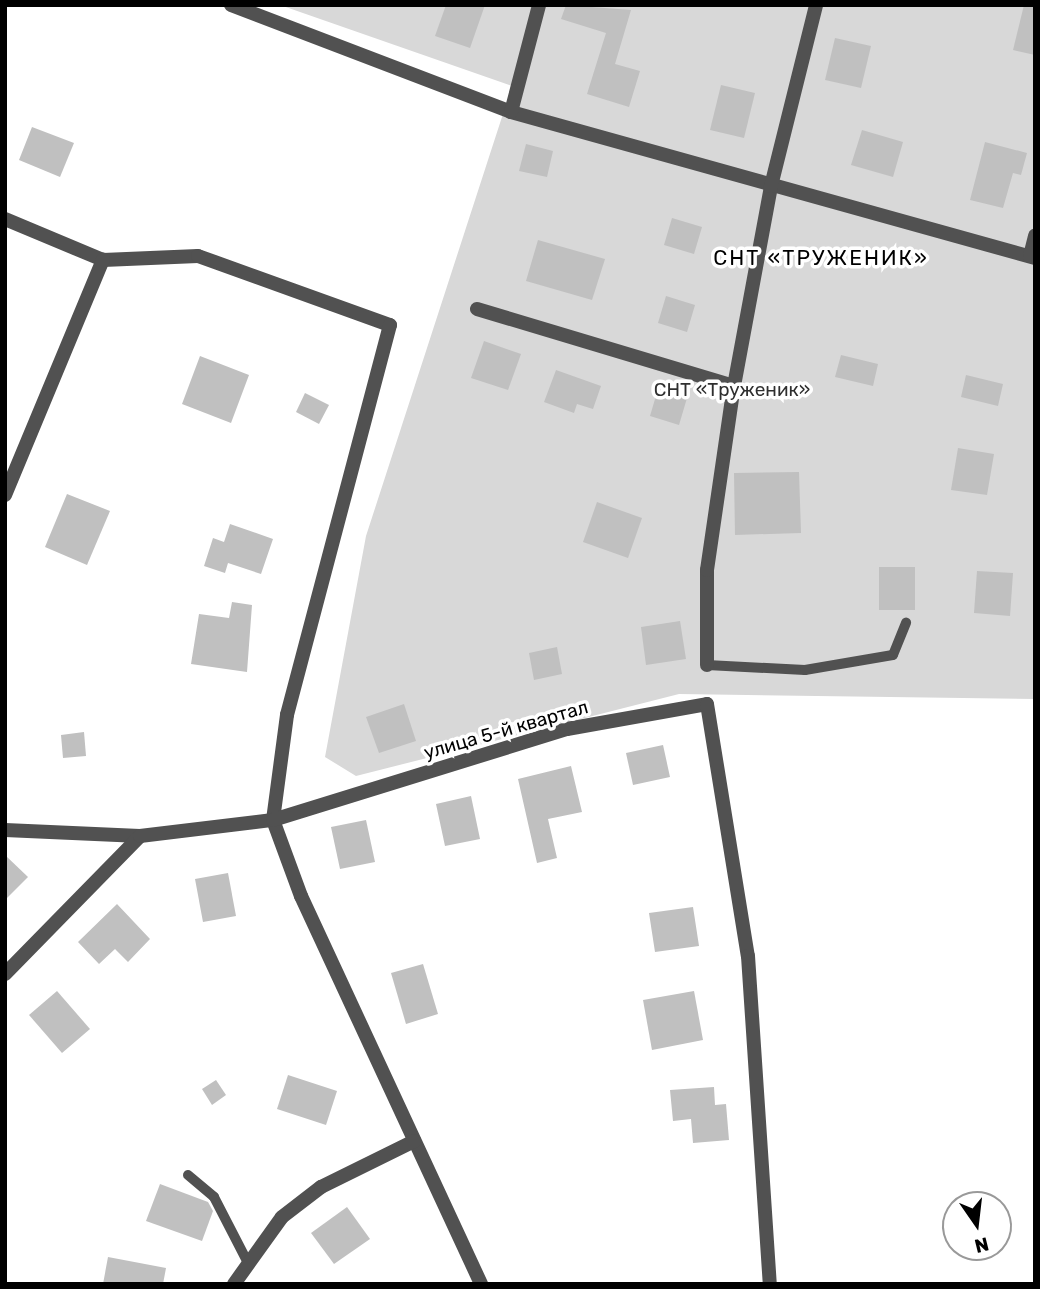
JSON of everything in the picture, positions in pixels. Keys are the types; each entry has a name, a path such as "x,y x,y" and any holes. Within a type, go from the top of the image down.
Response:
{"street":[{"path":"232,5 250,9 510,112 1032,257 1035,236"},
{"path":"510,112 539,5"},
{"path":"707,665 708,570 734,386 771,186 816,5"},
{"path":"5,219 103,260 198,256 390,325 287,715 273,820 301,896 481,1284"},
{"path":"5,495 103,260"},
{"path":"477,309 734,386"},
{"name":"улица 5-й квартал","path":"5,830 140,836 273,820 567,729 707,704 748,956 771,1284"},
{"path":"5,974 140,836"},
{"path":"234,1284 246,1259 282,1217 321,1187 414,1141"}],"lane":[{"path":"707,665 805,670 893,655 906,622"},
{"path":"188,1175 214,1197 246,1259"}],"green space":[{"name":"СНТ «Труженик»","path":"280,5 1035,5 1035,699 679,694 356,776 325,757 366,536 512,86"}],"building":[{"path":"446,5 485,5 470,48 435,36"},
{"path":"566,5 631,10 615,64 640,71 629,107 587,94 606,33 561,19"},
{"path":"1024,5 1035,5 1035,55 1013,50"},
{"path":"835,38 871,46 861,88 825,80"},
{"path":"721,85 755,93 744,138 710,130"},
{"path":"32,127 74,143 60,177 19,160"},
{"path":"862,130 903,142 893,177 851,165"},
{"path":"985,142 1027,153 1021,175 1013,173 1003,208 970,200"},
{"path":"526,144 553,151 547,177 519,171"},
{"path":"672,218 702,227 694,254 664,245"},
{"path":"538,240 605,259 592,300 526,281"},
{"path":"666,296 695,305 687,332 658,323"},
{"path":"484,341 521,354 508,390 471,378"},
{"path":"841,355 878,364 873,386 835,377"},
{"path":"200,356 249,375 231,423 182,404"},
{"path":"556,370 601,386 593,409 577,404 574,413 544,402"},
{"path":"966,375 1003,384 998,406 961,397"},
{"path":"658,389 687,398 679,425 650,416"},
{"path":"305,393 329,405 319,424 296,412"},
{"path":"958,448 994,454 987,495 951,490"},
{"path":"799,472 801,533 735,535 734,473"},
{"path":"67,494 110,511 87,565 45,547"},
{"path":"597,502 642,518 628,558 583,542"},
{"path":"230,524 273,539 261,574 228,563 225,573 204,566 213,538 224,542"},
{"path":"879,567 915,567 915,610 879,610"},
{"path":"977,571 1013,573 1010,616 974,613"},
{"path":"232,602 252,605 247,672 191,664 199,614 229,618"},
{"path":"680,621 686,659 646,665 641,627"},
{"path":"557,647 562,674 534,680 529,653"},
{"path":"404,704 416,741 379,753 366,717"},
{"path":"84,732 86,756 63,758 61,735"},
{"path":"663,745 670,777 633,785 626,753"},
{"path":"571,766 582,812 548,819 557,858 537,863 518,779"},
{"path":"471,796 480,839 445,846 436,804"},
{"path":"366,820 375,862 340,869 331,827"},
{"path":"5,855 28,877 5,900"},
{"path":"228,873 236,916 203,922 195,879"},
{"path":"117,904 150,939 128,962 115,949 99,964 78,942"},
{"path":"693,907 699,946 655,952 649,913"},
{"path":"423,964 438,1014 406,1024 391,973"},
{"path":"57,991 90,1029 62,1053 29,1015"},
{"path":"694,991 703,1040 652,1050 643,1000"},
{"path":"288,1075 337,1091 326,1125 277,1109"},
{"path":"216,1080 226,1095 212,1105 202,1089"},
{"path":"714,1087 715,1105 726,1104 729,1140 693,1143 691,1119 673,1121 670,1090"},
{"path":"160,1184 208,1202 213,1211 202,1241 146,1221"},
{"path":"347,1207 370,1239 334,1264 311,1233"},
{"path":"108,1257 166,1268 163,1284 103,1284"}],"district":[{"name":"СНТ «ТРУЖЕНИК»","path":"821,258"}]}
